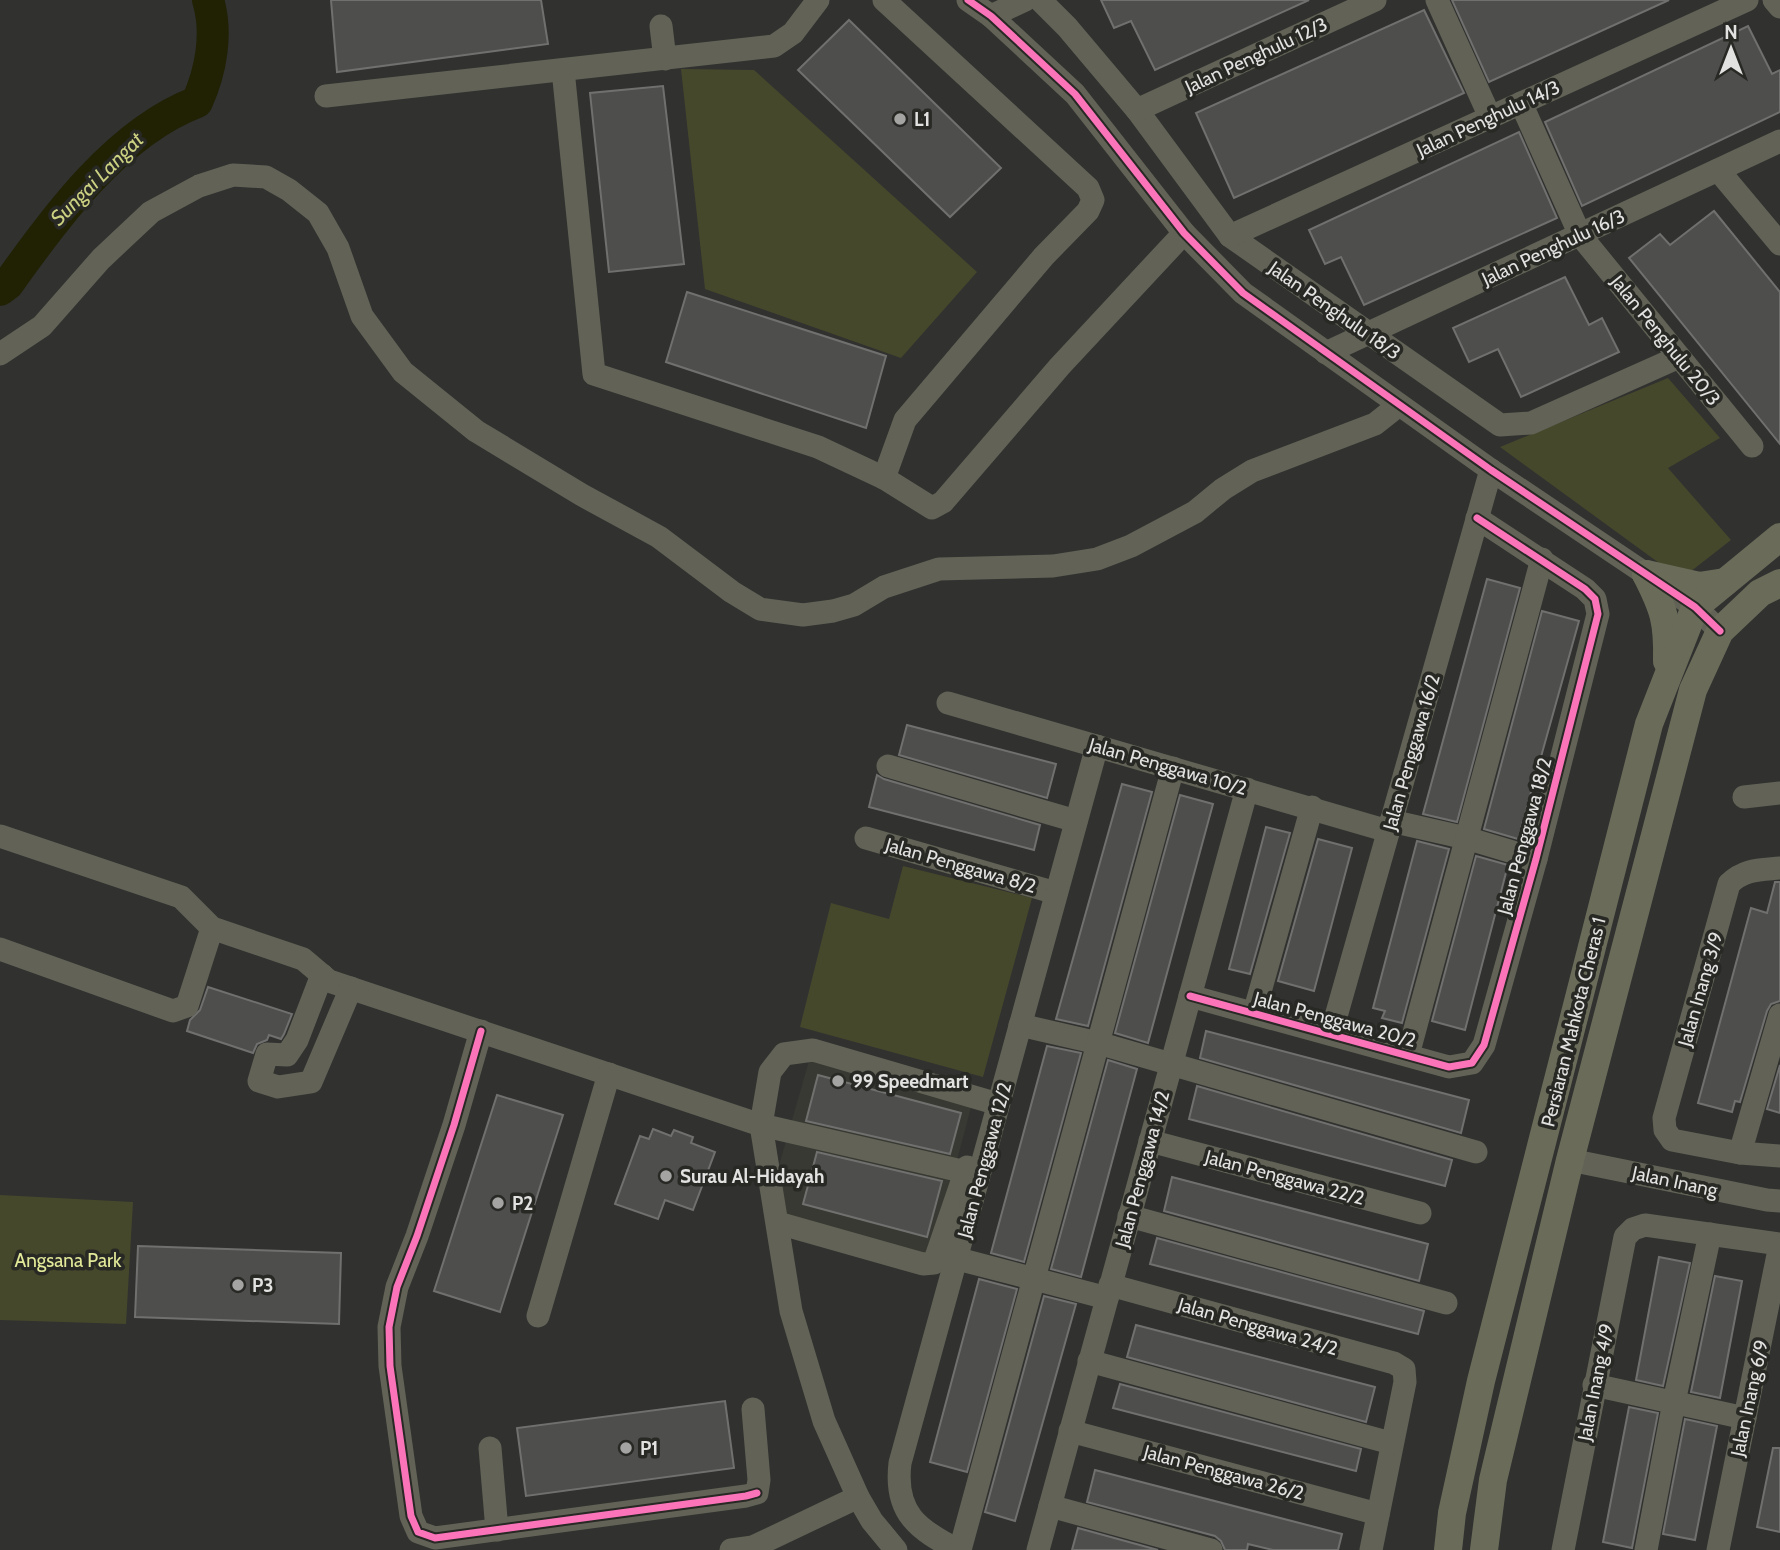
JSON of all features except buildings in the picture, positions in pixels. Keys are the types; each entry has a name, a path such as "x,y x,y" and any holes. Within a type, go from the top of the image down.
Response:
{"main road":[{"name":"Persiaran Mahkota Cheras 1","path":"1448,1550 1452,1513 1481,1381 1649,724 1695,607 1780,537"},
{"path":"1646,575 1699,586 1725,582"},
{"path":"1646,575 1662,606 1668,630 1666,677"},
{"name":"Persiaran Mahkota Cheras 1","path":"1484,1550 1493,1480 1570,1160 1693,690 1720,631 1760,593 1780,583"}],"street":[{"path":"326,96 774,46 793,33 818,0"},
{"path":"884,0 1088,188 1093,200 1088,211 1044,256 905,420 884,478"},
{"path":"968,0 991,16 1075,94 1184,233 1243,293 1491,470 1695,607 1720,631"},
{"path":"991,16 1025,0"},
{"name":"Jalan Penghulu 18/3","path":"1040,0 1067,27 1137,110 1230,236 1500,425 1531,423 1679,356"},
{"name":"Jalan Penghulu 12/3","path":"1137,110 1375,0"},
{"path":"1437,0 1490,117"},
{"name":"Jalan Penghulu 14/3","path":"1230,236 1747,0"},
{"path":"1774,0 1780,7"},
{"path":"661,26 665,60"},
{"path":"563,70 594,374 818,447 884,478 932,508 943,502 1060,366 1184,233"},
{"name":"Jalan Penghulu 20/3","path":"1521,103 1580,234 1752,446"},
{"name":"Jalan Penghulu 16/3","path":"1326,353 1780,141"},
{"path":"1718,170 1780,244"},
{"path":"0,354 42,326 102,259 151,212 200,186 233,175 266,177 289,190 318,213 338,248 362,316 403,372 475,431 659,537 732,592 760,609 803,615 854,605 884,587 939,569 1053,566 1097,559 1131,546 1195,512 1223,489 1252,471 1375,424 1399,405"},
{"name":"Jalan Penggawa 16/2","path":"1331,1034 1491,470"},
{"path":"1408,1055 1542,558 1477,518"},
{"name":"Jalan Penggawa 18/2","path":"1472,1063 1484,1045 1536,859 1598,614 1595,599 1585,589 1542,558"},
{"name":"Jalan Penggawa 10/2","path":"948,703 1311,807 1390,826 1466,838 1536,859"},
{"name":"Jalan Penggawa 12/2","path":"959,1550 922,1530 908,1515 898,1480 900,1463 958,1259 991,1101 1020,1025 1097,746"},
{"path":"888,765 1076,821"},
{"path":"959,1550 1173,768"},
{"name":"Jalan Penggawa 14/2","path":"1038,1550 1247,789"},
{"path":"1744,797 1780,793"},
{"path":"1254,1013 1311,807"},
{"path":"0,836 181,897 212,928 303,959 329,981 761,1125 966,1172"},
{"name":"Jalan Penggawa 8/2","path":"866,838 1056,892"},
{"name":"Jalan Inang 3/9","path":"1740,1153 1672,1140 1665,1130 1664,1118 1729,884 1749,871 1780,868"},
{"path":"0,950 173,1011 187,1006 212,928"},
{"path":"322,975 296,1040 287,1055 267,1054 259,1081 278,1087 311,1082 351,988"},
{"name":"Jalan Penggawa 20/2","path":"1190,996 1449,1067 1472,1063"},
{"path":"1780,1015 1740,1153 1780,1156"},
{"path":"1020,1025 1098,1043 1476,1152"},
{"path":"481,1031 429,1199 397,1287 389,1327 390,1366 411,1516 418,1532 435,1538 757,1493 759,1480 753,1409"},
{"path":"778,1223 923,1264 934,1264 991,1101 813,1050 784,1054 770,1072 761,1125 791,1311 824,1421 872,1521 896,1550"},
{"path":"538,1316 609,1074"},
{"name":"Jalan Penggawa 22/2","path":"1150,1141 1420,1213"},
{"name":"Jalan Inang","path":"1570,1160 1767,1200 1780,1200"},
{"path":"1129,1216 1446,1303"},
{"name":"Jalan Inang 4/9","path":"1563,1550 1625,1237 1633,1229 1645,1225 1710,1234"},
{"path":"1646,1550 1710,1234 1780,1245"},
{"name":"Jalan Inang 6/9","path":"1718,1550 1780,1245"},
{"name":"Jalan Penggawa 24/2","path":"958,1259 1033,1279 1109,1291 1394,1363 1404,1368 1405,1382 1391,1443"},
{"path":"1090,1362 1391,1443 1371,1550"},
{"path":"1594,1385 1745,1418"},
{"name":"Jalan Penggawa 26/2","path":"1070,1431 1378,1514"},
{"path":"490,1448 498,1530"},
{"path":"731,1550 753,1547 859,1497"},
{"path":"1050,1506 1212,1550"}],"shaded area":[{"path":"811,1054 973,1100 931,1257 783,1215 776,1176"}],"green space":[{"path":"681,69 754,70 977,272 901,358 705,289"},
{"path":"1668,378 1720,438 1668,468 1731,540 1681,579 1500,447"},
{"path":"903,866 1032,898 983,1077 800,1027 831,903 889,919"},
{"name":"Angsana Park","path":"0,1195 133,1202 126,1324 0,1320"}],"waterway":[{"name":"Sungai Langat","path":"0,290 8,284 68,204 115,155 168,116 197,102 212,52 208,0"}],"cycle path":[{"path":"968,0 991,16 1075,94 1184,233 1243,293 1491,470 1695,607 1720,631"},
{"path":"1190,996 1449,1067 1472,1063 1484,1045 1536,859 1598,614 1595,599 1585,589 1477,518"},
{"path":"481,1031 454,1125 397,1287 389,1327 390,1366 411,1516 418,1532 435,1538 757,1493"}],"place":[{"name":"L1","path":"900,119"},
{"name":"99 Speedmart","path":"838,1081"},
{"name":"Surau Al-Hidayah","path":"666,1176"},
{"name":"P2","path":"498,1203"},
{"name":"P3","path":"238,1285"},
{"name":"P1","path":"626,1448"}]}
